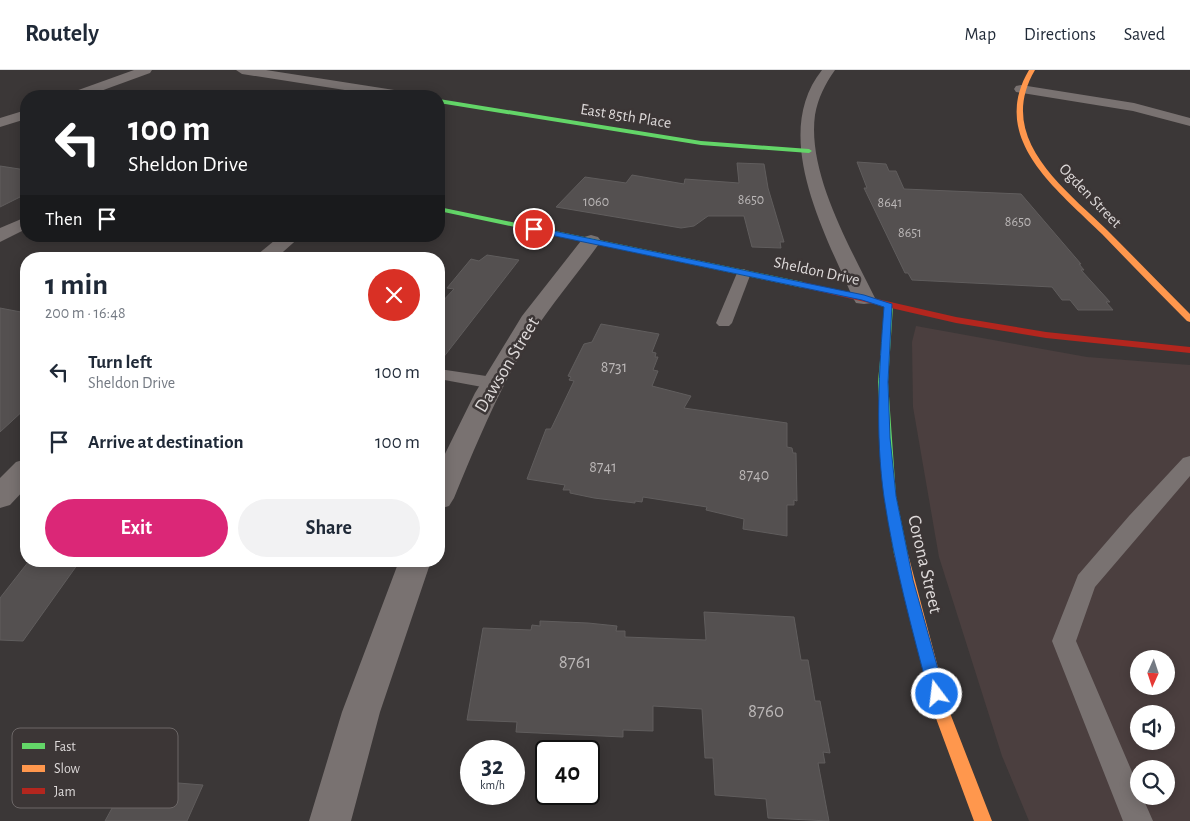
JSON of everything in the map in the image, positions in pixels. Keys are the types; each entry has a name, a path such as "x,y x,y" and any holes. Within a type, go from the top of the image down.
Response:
{"street":[{"path":"92,90 146,70"},
{"path":"242,70 369,90"},
{"path":"829,70 819,84 811,102 807,130 808,150 814,176 842,251 864,298"},
{"name":"Ogden Street","path":"1032,70 1021,89 1020,119 1030,148 1046,172 1190,320"},
{"path":"1021,89 1134,107 1190,122"},
{"name":"East 85th Place","path":"445,102 701,143 808,150"},
{"path":"4,119 20,115"},
{"path":"4,119 20,121"},
{"name":"Sheldon Drive","path":"445,210 864,298 889,306 1046,335 1190,350"},
{"path":"0,236 20,225"},
{"name":"Dawson Street","path":"445,484 472,423 522,333 561,278 591,241"},
{"path":"271,252 284,242"},
{"name":"Corona Street","path":"889,306 883,382 890,496 906,580 942,714 983,821"},
{"path":"0,497 20,476"},
{"path":"330,821 361,712 413,567"}],"lane":[{"path":"724,323 744,273"},
{"path":"445,375 493,383"},
{"path":"1138,821 1064,641 1086,582 1136,522 1190,463"}],"shaded area":[{"path":"916,326 1087,357 1190,365 1190,821 1029,821 1002,756 939,557 913,407 912,342"}],"building":[{"path":"857,162 886,164 889,171 896,171 904,189 1021,194 1081,264 1079,264 1084,270 1081,270 1110,302 1106,302 1113,310 1078,310 1070,300 1062,300 1052,287 912,280 908,273 905,273 864,188 867,188"},
{"path":"737,163 764,164 768,188 784,242 780,242 781,248 752,247 744,216 708,216 694,226 681,228 556,207 585,177 626,183 632,175 684,184 685,179 739,183"},
{"path":"0,166 20,169 20,197 0,207"},
{"path":"487,255 519,260 445,355 445,299 454,289 447,288 471,259 479,261"},
{"path":"0,308 20,312 20,414 0,432"},
{"path":"601,324 659,334 652,352 656,353 655,357 658,357 653,370 658,371 652,386 691,396 684,408 787,423 787,447 792,448 793,453 796,453 797,501 794,500 794,505 787,505 787,536 743,529 744,519 706,510 707,507 643,497 642,502 635,501 635,503 594,498 570,493 570,490 563,490 565,485 527,479 546,429 551,429 574,381 569,380 571,377 568,376 584,344 592,342"},
{"path":"24,567 76,567 23,641 0,640 0,598"},
{"path":"704,612 794,617 801,660 808,660 815,701 820,701 830,753 823,752 825,763 818,763 829,821 768,818 766,799 715,795 713,758 705,758 702,709 653,706 653,731 623,730 623,737 516,732 517,722 467,720 483,628 531,630 532,625 540,626 540,621 588,623 617,626 616,631 625,631 625,637 706,640"},
{"path":"178,783 203,785 187,821 105,821 112,808 178,808"}],"traffic: fast":[{"path":"445,102 701,143 809,151"},
{"path":"445,210 803,285"},
{"path":"889,306 883,382 890,496 901,554"}],"traffic: slow":[{"path":"1032,70 1022,90 1019,101 1019,113 1022,131 1029,148 1039,164 1064,193 1190,319"},
{"path":"901,554 942,713 983,821"}],"traffic: jam":[{"path":"803,285 956,320 1046,335 1190,350"}],"route":[{"path":"534,229 864,298 889,306 883,382 890,496 906,580 937,694"}]}
